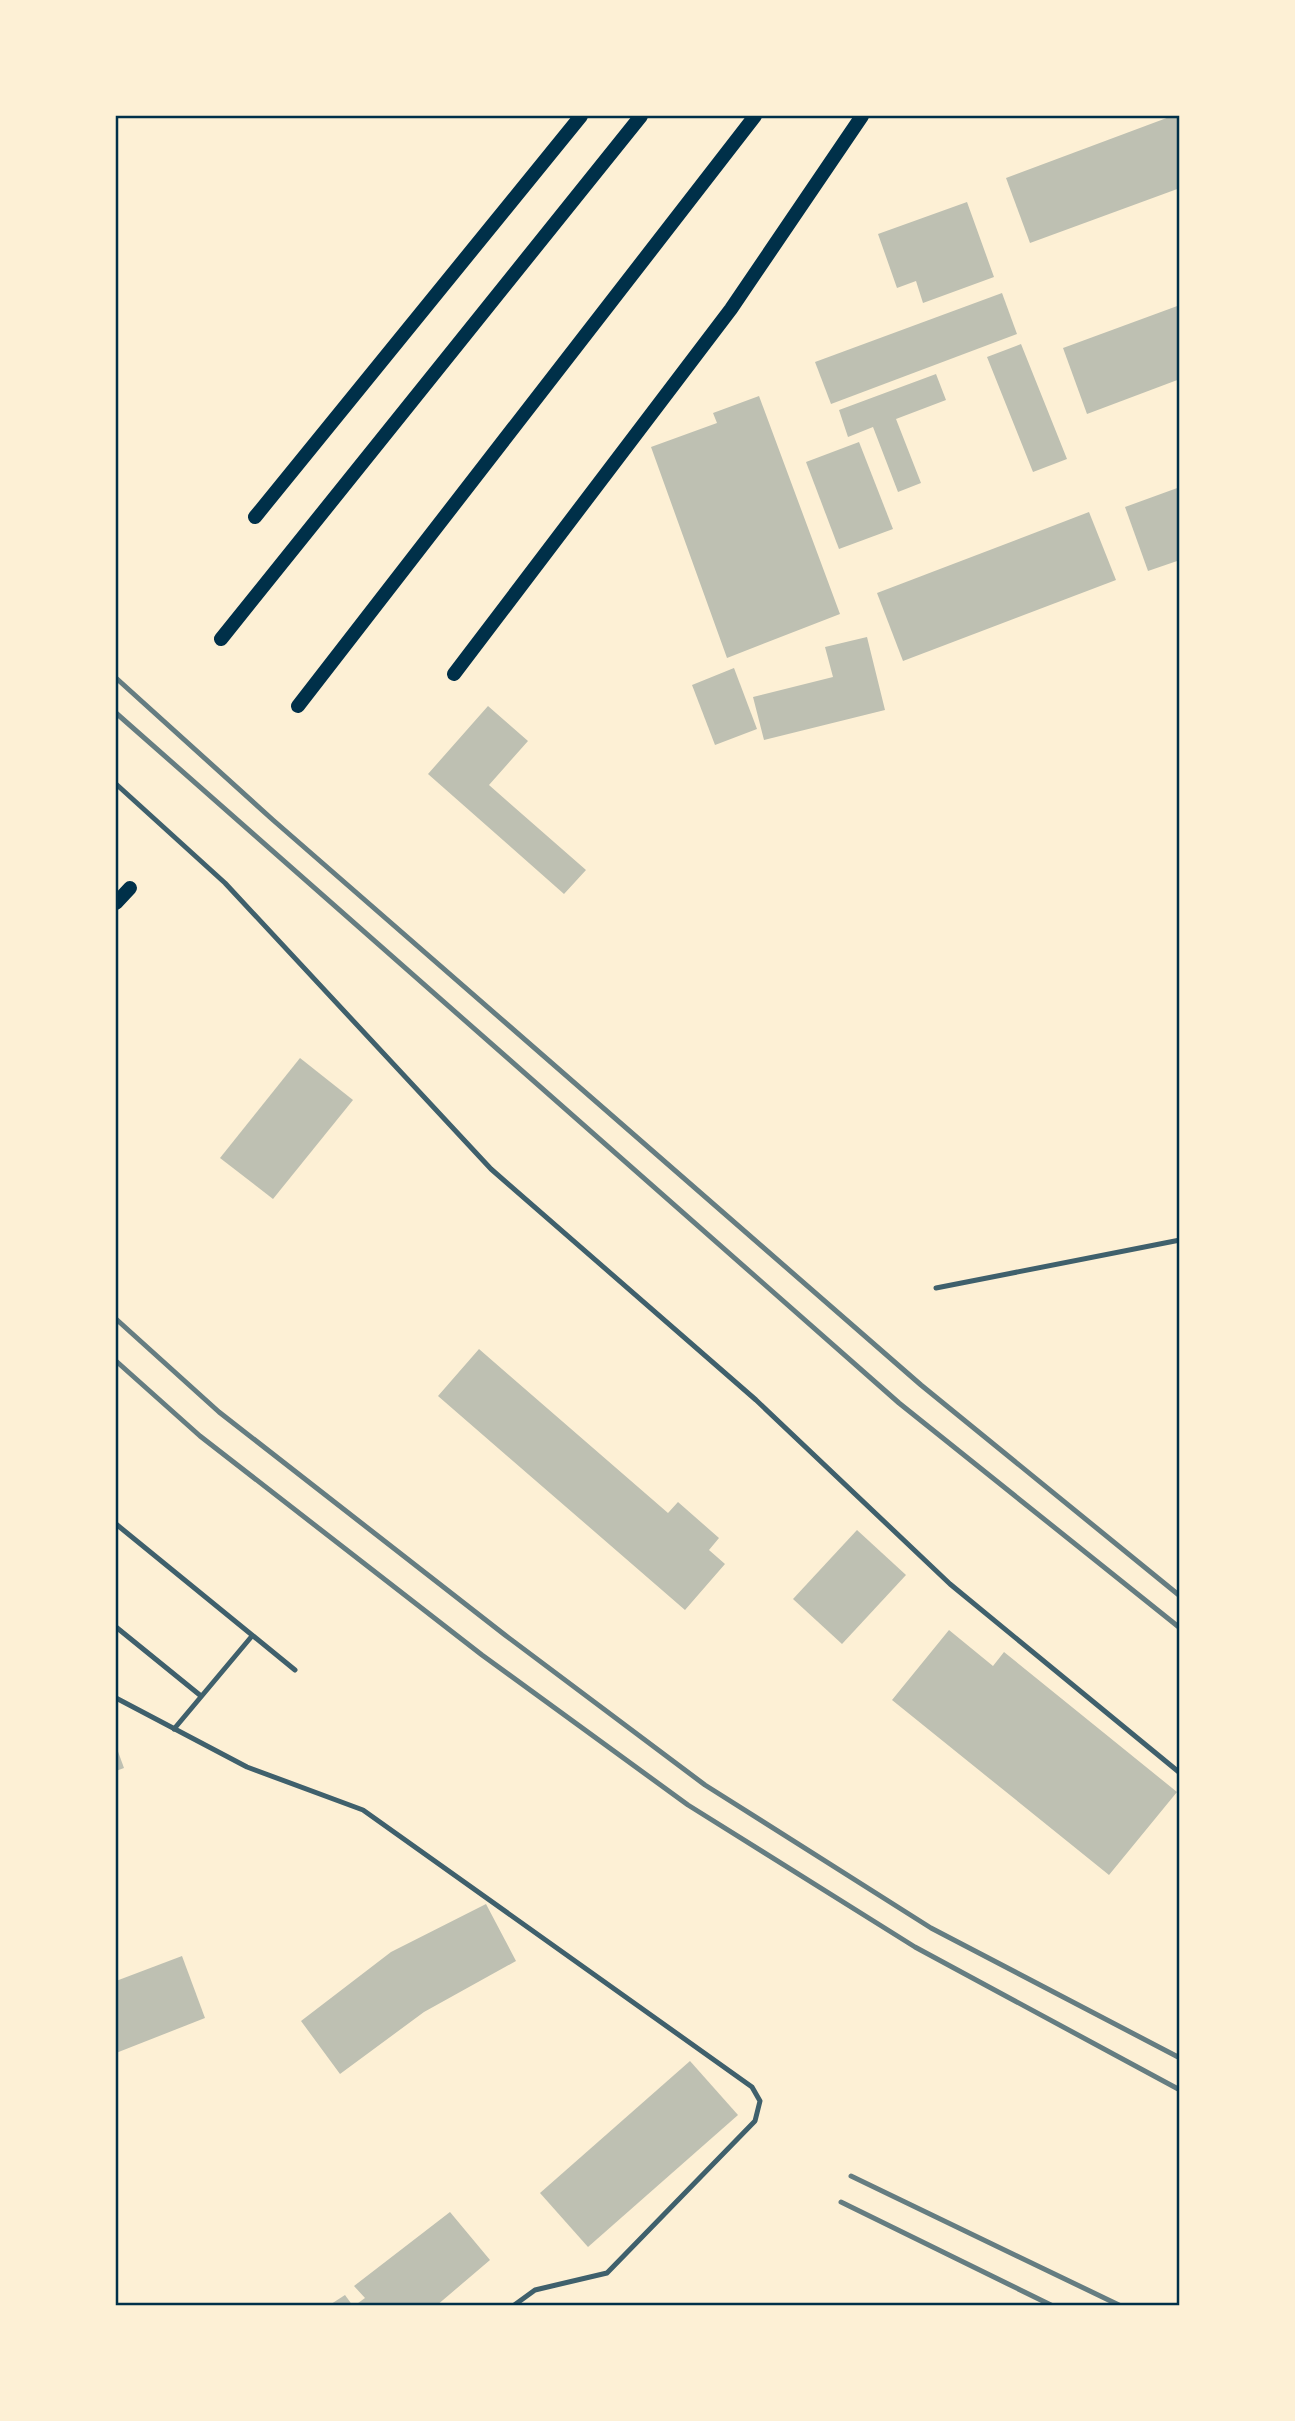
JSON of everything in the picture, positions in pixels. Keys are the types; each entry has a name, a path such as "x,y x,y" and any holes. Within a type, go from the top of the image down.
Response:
{"main road":[{"path":"255,517 581,116"},
{"path":"221,639 641,116"},
{"path":"298,706 755,116"},
{"path":"454,674 731,309 862,116"},
{"path":"116,904 130,888"}],"lane":[{"path":"116,784 225,883 491,1169 755,1400 950,1584 1180,1773"},
{"path":"936,1288 1180,1240"},
{"path":"116,1524 295,1671"},
{"path":"116,1627 201,1696"},
{"path":"174,1728 252,1636"},
{"path":"116,1698 247,1767 363,1810 752,2087 760,2101 755,2121 607,2273 535,2290 513,2305"}],"building":[{"path":"1172,116 1180,116 1180,188 1030,243 1006,178"},
{"path":"967,202 994,277 923,303 916,281 897,288 878,234"},
{"path":"1002,293 1017,334 831,404 815,362"},
{"path":"1180,305 1180,379 1087,414 1063,348"},
{"path":"1021,344 1067,459 1033,472 987,357"},
{"path":"936,374 946,400 896,419 921,483 898,492 873,427 848,437 839,410"},
{"path":"759,396 840,614 727,658 651,447 717,423 713,413"},
{"path":"859,442 893,529 839,549 806,462"},
{"path":"1180,487 1180,560 1148,571 1125,507"},
{"path":"1089,512 1116,580 903,661 877,593"},
{"path":"867,637 885,710 764,740 753,697 833,677 825,647"},
{"path":"734,668 757,729 715,745 692,685"},
{"path":"488,706 528,741 489,785 586,870 564,894 428,774"},
{"path":"300,1058 353,1100 273,1199 220,1158"},
{"path":"479,1349 668,1513 678,1502 719,1538 709,1550 725,1564 685,1610 438,1396"},
{"path":"857,1530 906,1575 842,1644 793,1599"},
{"path":"949,1630 993,1666 1004,1652 1177,1792 1109,1875 892,1700"},
{"path":"116,1746 124,1768 116,1771"},
{"path":"486,1904 516,1961 424,2012 340,2074 301,2021 391,1952"},
{"path":"182,1956 205,2018 116,2053 116,1981"},
{"path":"690,2061 738,2115 588,2247 540,2193"},
{"path":"450,2212 490,2260 436,2306 354,2306 365,2298 354,2286"},
{"path":"345,2295 353,2306 328,2306"}],"railway":[{"path":"116,678 273,820 921,1385 1180,1596"},
{"path":"116,713 899,1403 1180,1628"},
{"path":"116,1319 219,1412 505,1635 705,1785 931,1928 1180,2058"},
{"path":"116,1361 200,1436 482,1655 688,1805 915,1947 1180,2090"},
{"path":"851,2176 1121,2306"},
{"path":"841,2202 1053,2306"}]}
